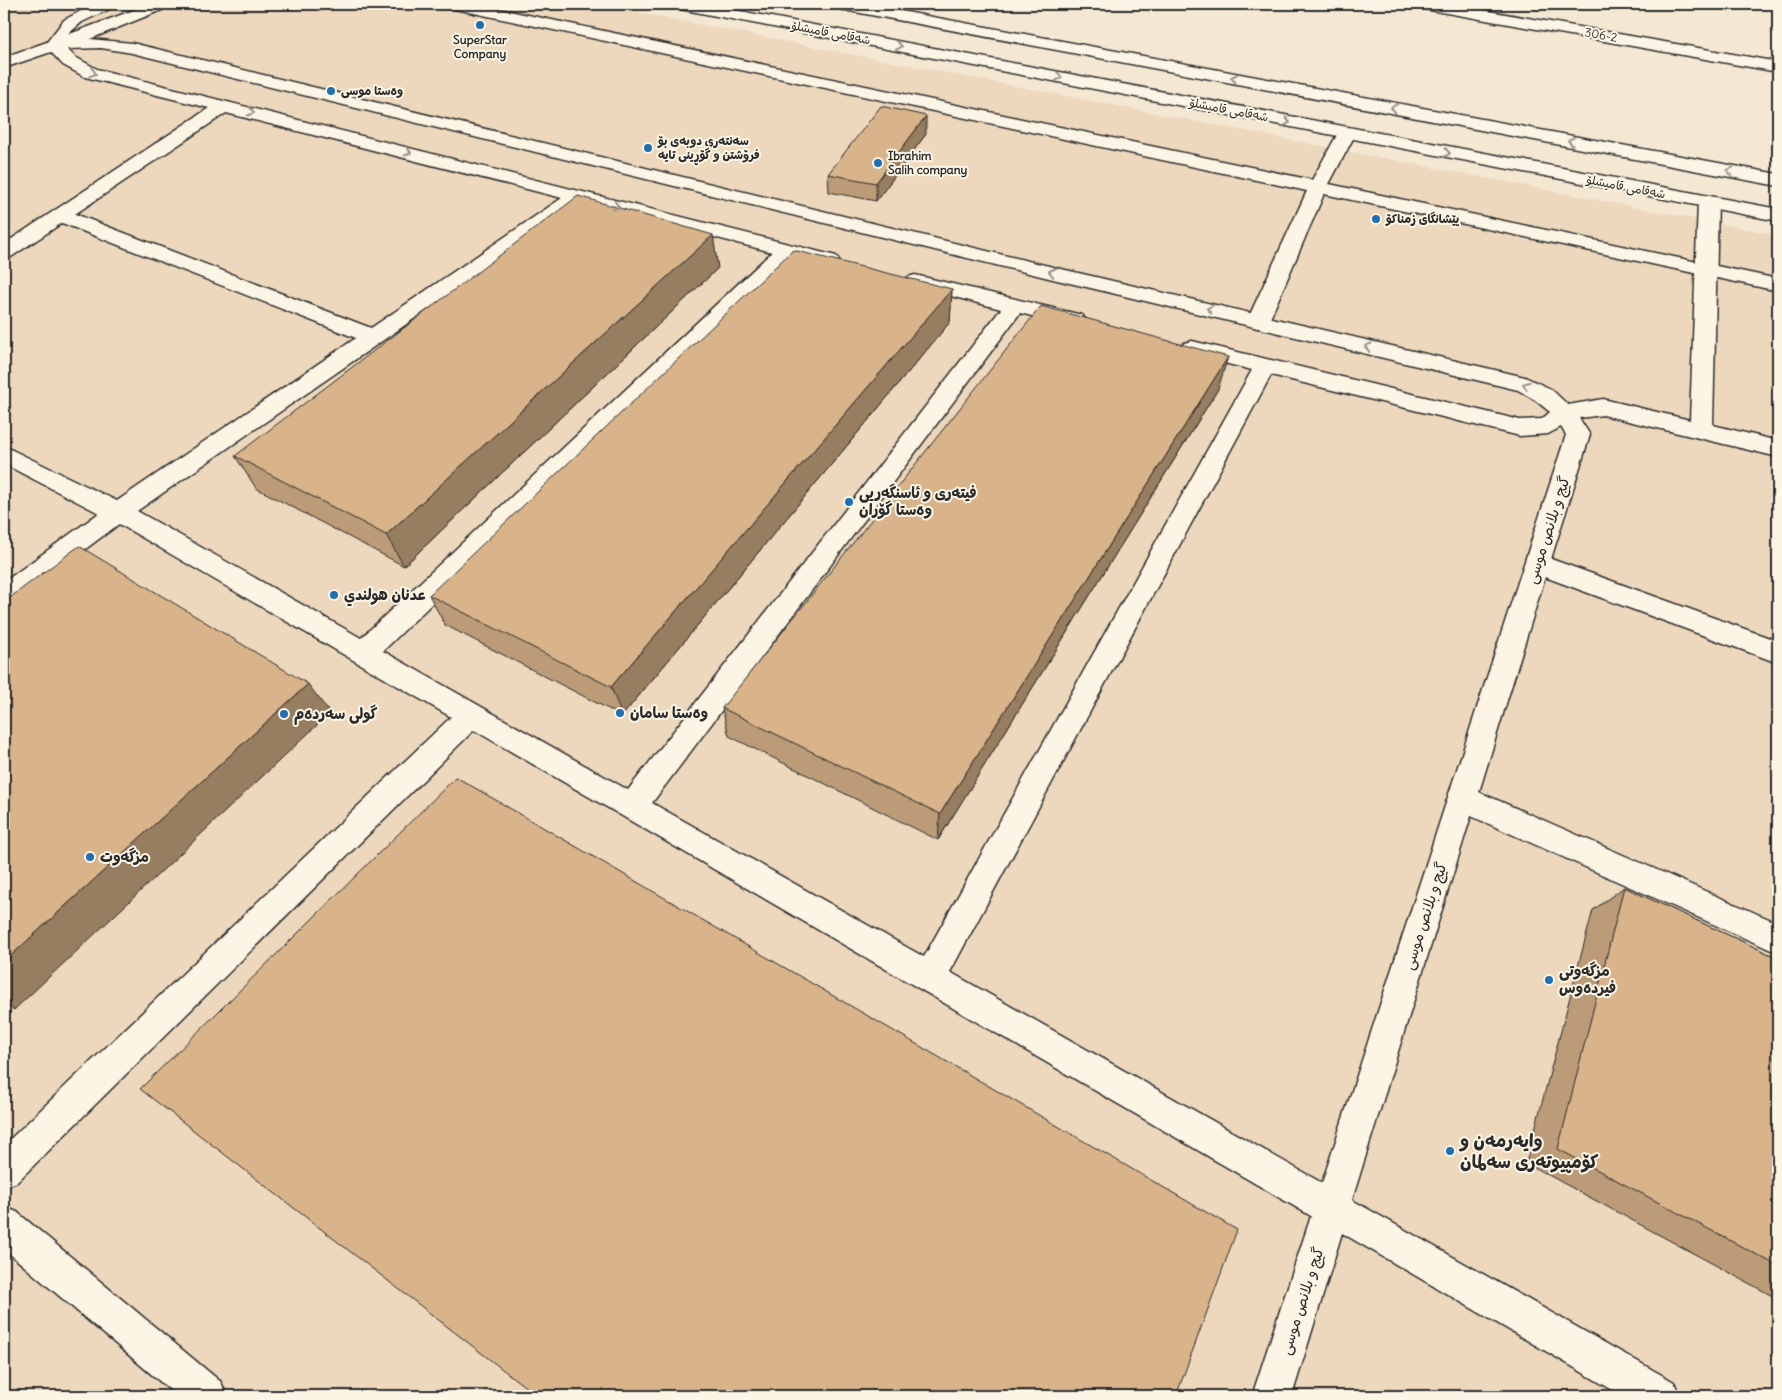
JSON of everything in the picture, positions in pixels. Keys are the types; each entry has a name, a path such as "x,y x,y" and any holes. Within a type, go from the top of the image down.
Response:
{"street":[{"path":"54,45 58,34 67,24 80,15 108,4"},
{"path":"4,63 103,29 163,4"},
{"path":"455,4 1778,286"},
{"name":"شەقامی قامیشلۆ","path":"680,4 1778,215"},
{"path":"839,4 874,7 1778,180"},
{"name":"306-2","path":"1424,4 1778,67"},
{"path":"54,45 102,43 132,48 1525,384 1548,395 1571,424"},
{"path":"54,45 69,61 91,73 843,263"},
{"path":"4,253 224,106"},
{"path":"1258,321 1318,187 1347,133"},
{"path":"4,596 118,512 578,196"},
{"path":"1701,431 1708,202"},
{"path":"60,215 373,337"},
{"path":"363,653 786,249"},
{"path":"900,277 1098,326"},
{"path":"632,807 1015,305"},
{"path":"1172,344 1520,428 1571,424 1603,407 1778,449"},
{"path":"930,977 1265,366"},
{"name":"گيج و بلانص موسى","path":"1272,1396 1538,564 1571,424"},
{"path":"4,454 118,512 1660,1396"},
{"path":"1538,564 1778,652"},
{"path":"4,1169 471,715"},
{"path":"1462,798 1778,938"},
{"path":"4,1225 207,1396"}],"shaded area":[{"path":"4,4 595,4 1778,235 1778,1396 4,1396"}],"building":[{"path":"881,106 926,116 876,183 828,174"},
{"path":"578,196 713,235 386,535 235,456"},
{"path":"793,250 952,289 611,687 429,595"},
{"path":"1041,306 1228,357 940,814 722,708"},
{"name":"مزگه‌وت","path":"79,546 308,684 4,962 4,602"},
{"path":"456,777 1237,1230 1176,1396 537,1396 140,1089"},
{"path":"1624,887 1778,958 1778,1266 1558,1149"}],"place":[{"name":"SuperStar Company","path":"480,25"},
{"name":"وەستا موسی","path":"331,91"},
{"name":"سەنتەری دوبەی بۆ فرۆشتن و گۆڕینی تایە","path":"648,148"},
{"name":"Ibrahim Salih company","path":"878,163"},
{"name":"پێشانگای زمناكۆ","path":"1376,219"},
{"name":"فیتەری و ئاسنگەریی وەستا گۆران","path":"849,502"},
{"name":"عدنان هولندي","path":"334,595"},
{"name":"وەستا سامان","path":"620,713"},
{"name":"گولی سەردەم","path":"284,714"},
{"name":"مزگه‌وت","path":"90,857"},
{"name":"مزگه‌وتی فیرده‌وس","path":"1549,980"},
{"name":"وایەرمەن و کۆمپیوتەری سەلمان","path":"1450,1151"}]}
